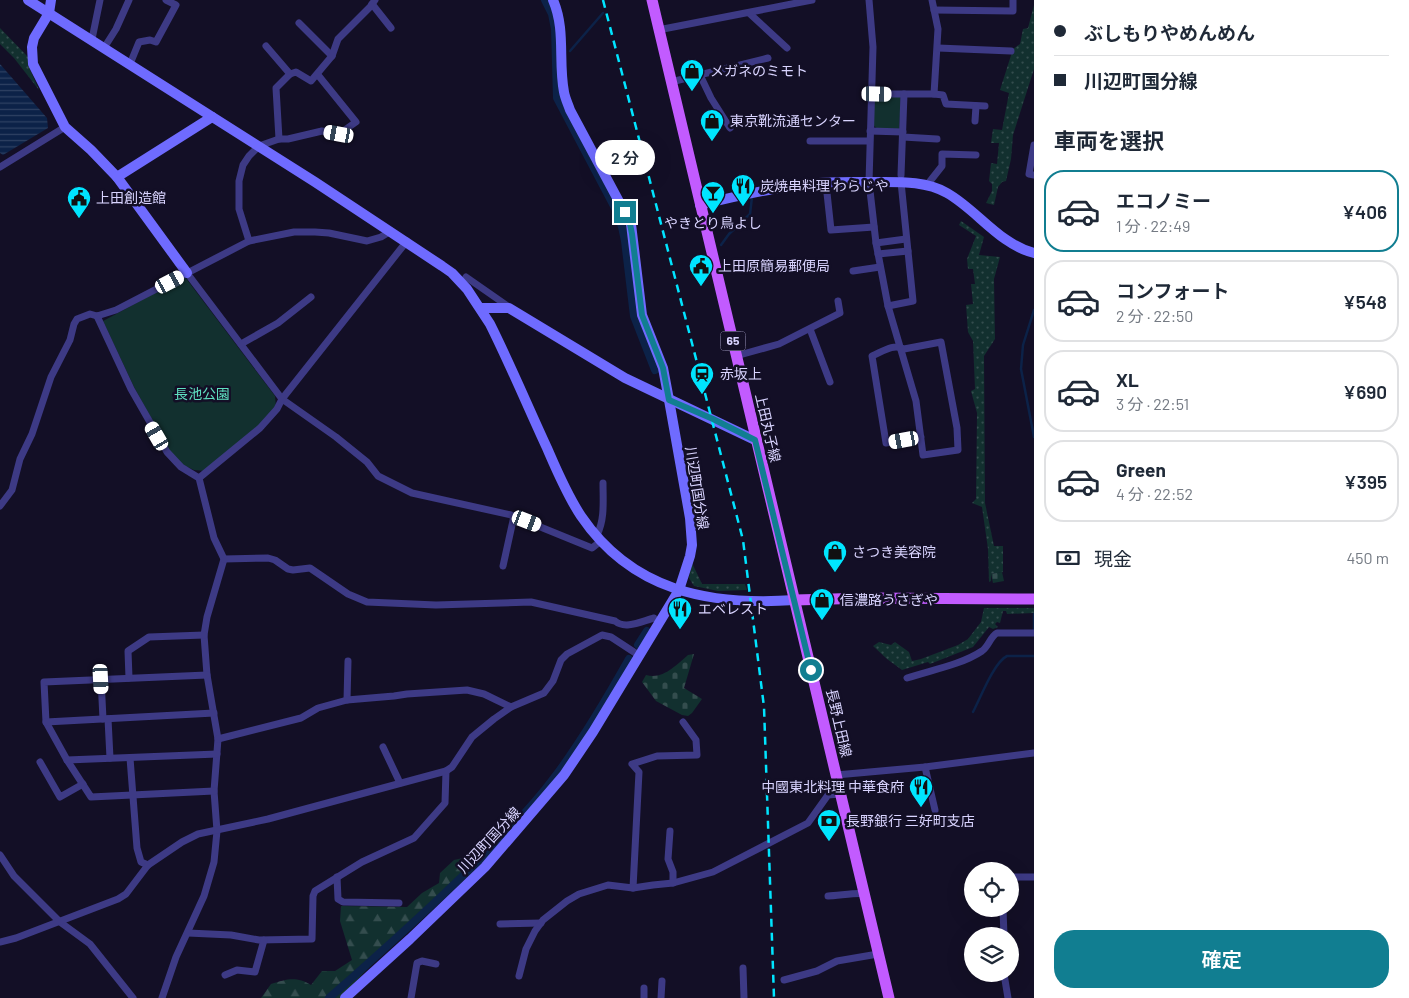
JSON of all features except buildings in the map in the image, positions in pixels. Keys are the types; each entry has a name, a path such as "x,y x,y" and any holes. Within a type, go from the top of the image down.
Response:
{"main road":[{"name":"上田丸子線","path":"652,0 755,440 795,600"},
{"path":"795,600 869,598 1034,599"},
{"name":"長野上田線","path":"795,600 888,998"}],"street":[{"path":"28,0 407,241 452,273 468,289 482,308 565,487 581,516 599,538 632,568 656,581 679,590 732,601 795,600"},
{"path":"51,0 49,13 34,38 31,54 33,64 66,127 117,177 282,399 336,437 367,462 378,476 412,493 514,516 592,548 599,538 603,508 603,483"},
{"path":"92,39 100,0"},
{"path":"104,48 116,29 129,0"},
{"path":"130,64 139,42 150,40 156,42 176,5 166,0"},
{"name":"川辺町国分線","path":"345,998 485,867 546,798 576,758 679,590 692,545 690,518 663,368 642,315 630,224 564,96 561,29 558,12 552,0"},
{"path":"658,30 812,0"},
{"path":"870,0 872,47 869,182 880,267 888,306 900,346 916,401 921,437 923,455 958,450 958,428 941,342 904,349 900,346 894,346 872,356 886,443 921,437"},
{"path":"932,0 938,29 934,94"},
{"path":"934,10 1013,11 1013,0"},
{"path":"279,139 276,88 290,74 296,72 312,82 332,56 338,39 374,2 391,28"},
{"path":"749,13 787,48"},
{"path":"299,23 332,56"},
{"path":"266,46 290,74"},
{"path":"938,48 1011,51"},
{"path":"671,82 768,58"},
{"path":"248,241 238,209 238,180 243,165 249,156 259,146 279,139 288,139 322,131 339,134 356,122 318,75"},
{"path":"700,75 711,98 730,128"},
{"path":"871,97 877,94 934,94 943,95 946,104 985,106"},
{"path":"888,306 914,301 901,179 904,94"},
{"path":"975,121 976,106"},
{"path":"117,177 212,117"},
{"path":"0,167 66,127"},
{"path":"870,131 937,139"},
{"path":"810,141 869,141"},
{"path":"1034,145 1029,174 1034,175"},
{"path":"927,185 942,166 942,154 976,156"},
{"path":"700,205 744,193 810,183 826,184 901,179 927,185 947,193 966,205 1010,242 1034,253"},
{"path":"826,184 830,230 874,227"},
{"path":"0,506 12,490 20,459 32,434 51,377 70,340 77,319 90,314 97,316 116,310 248,241 294,232 315,232 330,233 367,241 381,237 391,231"},
{"path":"876,243 906,239"},
{"path":"199,478 260,428 277,409 282,399 407,241"},
{"path":"878,254 908,251"},
{"path":"853,271 880,267"},
{"path":"466,277 509,308 625,378 755,440"},
{"path":"241,344 278,323 311,297"},
{"path":"736,356 779,344 840,313 838,301"},
{"path":"482,308 509,308"},
{"path":"97,316 131,389 167,452 181,466 199,478 214,538 224,560 206,617 204,635 207,675 218,740 214,791 217,832 211,874 204,896 176,958 162,998"},
{"path":"810,329 830,382"},
{"path":"503,566 514,516"},
{"path":"224,560 268,558 275,560 288,569 310,568 348,594 367,602 436,604 531,602 614,621 626,626 654,618"},
{"path":"611,637 618,624"},
{"path":"907,678 968,658 986,648 997,633 1033,633"},
{"path":"129,678 128,651 149,637 204,635"},
{"path":"0,942 60,922 118,899 126,894 148,865 162,854 198,834 217,832 446,771 452,767 472,737 512,707 544,693 553,681 561,660 602,635 611,637 640,656"},
{"path":"347,700 348,661"},
{"path":"207,675 44,682 46,722 67,760 91,797 214,791"},
{"path":"101,679 110,758"},
{"path":"218,740 301,718 318,708 347,700 467,690 484,694 512,707"},
{"path":"46,722 214,713"},
{"path":"633,888 639,772 632,764 657,756 697,755 696,740 683,722"},
{"path":"383,747 400,783"},
{"path":"836,775 925,767 1034,753"},
{"path":"67,760 217,754"},
{"path":"130,758 135,836 139,858 141,862 148,865"},
{"path":"40,762 60,797 83,784"},
{"path":"925,767 935,810"},
{"path":"188,933 231,935 264,940 312,939 313,896 316,891 362,862 414,838 445,803 446,771"},
{"path":"519,976 526,949 541,924 567,901 579,894 608,885 633,888 673,883 713,872 808,823 828,795 840,794"},
{"path":"670,830 668,859 673,872 673,883"},
{"path":"0,855 14,876 60,922 90,944 133,998"},
{"path":"337,877 338,898 342,902 399,902"},
{"path":"1019,877 1034,877"},
{"path":"828,896 860,892 865,894"},
{"path":"500,924 541,924"},
{"path":"225,974 237,970 255,972 264,940"},
{"path":"784,980 817,971 837,961 878,954"},
{"path":"411,998 417,963 422,961 436,964"},
{"path":"743,968 744,998"},
{"path":"660,998 662,981"},
{"path":"1005,982 1008,998"},
{"path":"644,988 644,998"}],"green space":[{"path":"1034,5 1034,69 1013,135 1011,159 1006,181 1002,182 998,187 994,205 986,203 992,191 992,184 989,181 991,163 997,164 999,143 991,143 993,129 1002,130 1009,93 1000,90 1013,49 1020,44 1023,29 1028,28"},
{"path":"0,28 28,57 28,65 39,90 14,58 0,44"},
{"path":"878,97 901,97 899,130 878,129 874,126 874,101"},
{"path":"961,221 984,237 979,255 1000,257 994,279 995,339 984,356 985,503 994,546 1003,546 1003,572 991,574 991,581 989,582 988,549 982,507 972,503 976,499 977,413 971,391 975,389 973,341 968,332 966,305 973,304 971,284 975,284 973,269 968,269 967,259 976,236 959,225"},
{"name":"長池公園","path":"185,277 275,396 276,407 259,427 205,471 194,470 183,465 169,450 134,387 103,321"},
{"path":"692,563 702,584 745,584 747,590 718,591 694,586 689,578"},
{"path":"1002,572 1004,581 993,583 991,574"},
{"path":"984,608 1034,608 1034,613 1007,614 1006,611 1003,611 1000,623 997,622 995,624 998,627 993,629 989,627 973,647 930,664 928,662 902,670 873,646 879,642 891,645 895,642 909,652 912,661 921,659 958,645 968,639 981,622"},
{"path":"694,654 684,688 702,699 688,716 682,715 656,701 642,682 646,675 664,674 688,655"},
{"path":"463,858 471,864 412,922 340,998 261,998 271,984 296,979 311,985 322,971 335,971 352,960 340,921 341,906 407,907 422,893 439,883 440,873 454,860"}],"water":[{"path":"0,64 47,118 48,128 3,155 0,153"}],"waterway":[{"path":"545,0 552,14 555,29 557,98 616,210 625,241 634,316 655,370"},
{"path":"570,51 603,13"},
{"path":"721,245 729,234 750,214 752,197"},
{"path":"1034,310 1023,345 1021,369 1034,437"},
{"path":"1034,614 1034,631"},
{"path":"638,645 647,631"},
{"path":"973,712 992,673 1002,660 1007,656 1034,656"},
{"path":"329,998 438,899 526,812 545,790 574,750 603,705 629,659"}],"railway":[{"path":"603,0 743,540 764,707 774,998"}],"place":[{"name":"メガネのミモト","path":"692,92"},
{"name":"東京靴流通センター","path":"712,142"},
{"name":"炭焼串料理 わらじや","path":"743,207"},
{"name":"やきとり鳥よし","path":"713,214"},
{"name":"上田創造館","path":"79,219"},
{"name":"上田原簡易郵便局","path":"701,287"},
{"name":"赤坂上","path":"702,395"},
{"name":"さつき美容院","path":"835,573"},
{"name":"信濃路うさぎや","path":"822,621"},
{"name":"エベレスト","path":"680,630"},
{"name":"中國東北料理 中華食府","path":"921,808"},
{"name":"長野銀行 三好町支店","path":"829,842"}],"route":[{"path":"625,212 632,234 642,315 663,368 669,400 755,440 811,670"}]}
